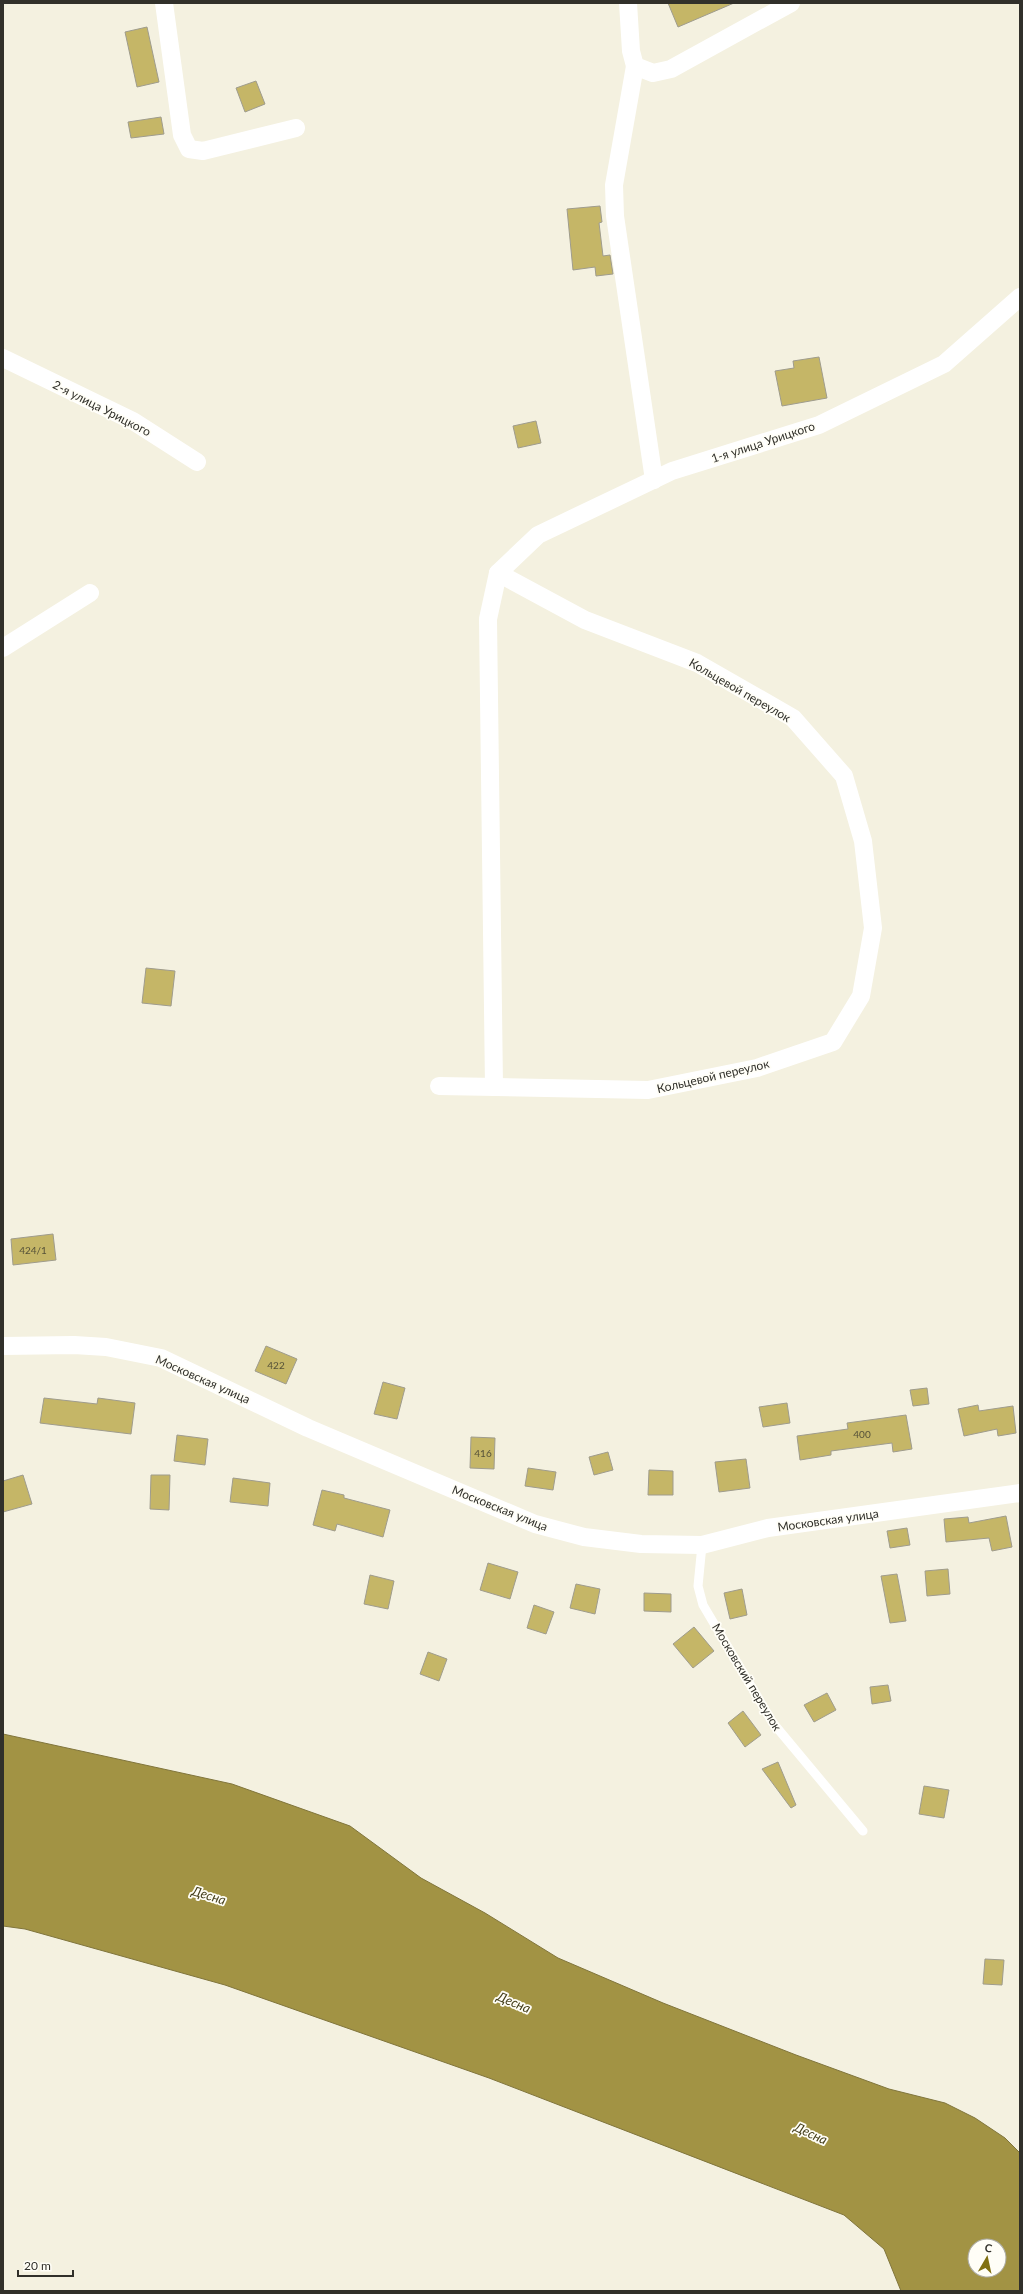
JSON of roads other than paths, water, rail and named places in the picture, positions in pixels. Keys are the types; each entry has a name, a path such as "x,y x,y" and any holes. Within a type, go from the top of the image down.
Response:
{"street":[{"path":"164,3 182,135 190,149 202,151 296,128"},
{"path":"628,3 631,51 635,66 614,186 615,216 654,480"},
{"path":"635,66 653,73 671,69 791,3"},
{"name":"1-я улица Урицкого","path":"498,573 538,535 672,471 819,425 944,364 1020,297"},
{"name":"2-я улица Урицкого","path":"3,358 133,421 197,462"},
{"path":"494,1087 488,619 498,573"},
{"name":"Кольцевой переулок","path":"439,1086 648,1090 757,1068 833,1042 861,996 873,928 863,841 844,776 793,718 697,663 585,620 498,573"},
{"path":"3,648 90,592"},
{"name":"Московская улица","path":"3,1346 74,1345 106,1347 161,1358 308,1428 535,1524 584,1537 641,1544 702,1545 768,1528 1020,1493"}],"lane":[{"name":"Московский переулок","path":"702,1545 698,1586 703,1605 773,1723 863,1831"}],"water":[{"name":"Десна","path":"3,1734 232,1784 350,1826 421,1878 485,1913 558,1958 663,2003 796,2055 889,2089 945,2103 975,2118 1005,2138 1020,2153 1020,2291 901,2291 884,2249 844,2215 489,2078 225,1985 25,1929 3,1926"}]}
